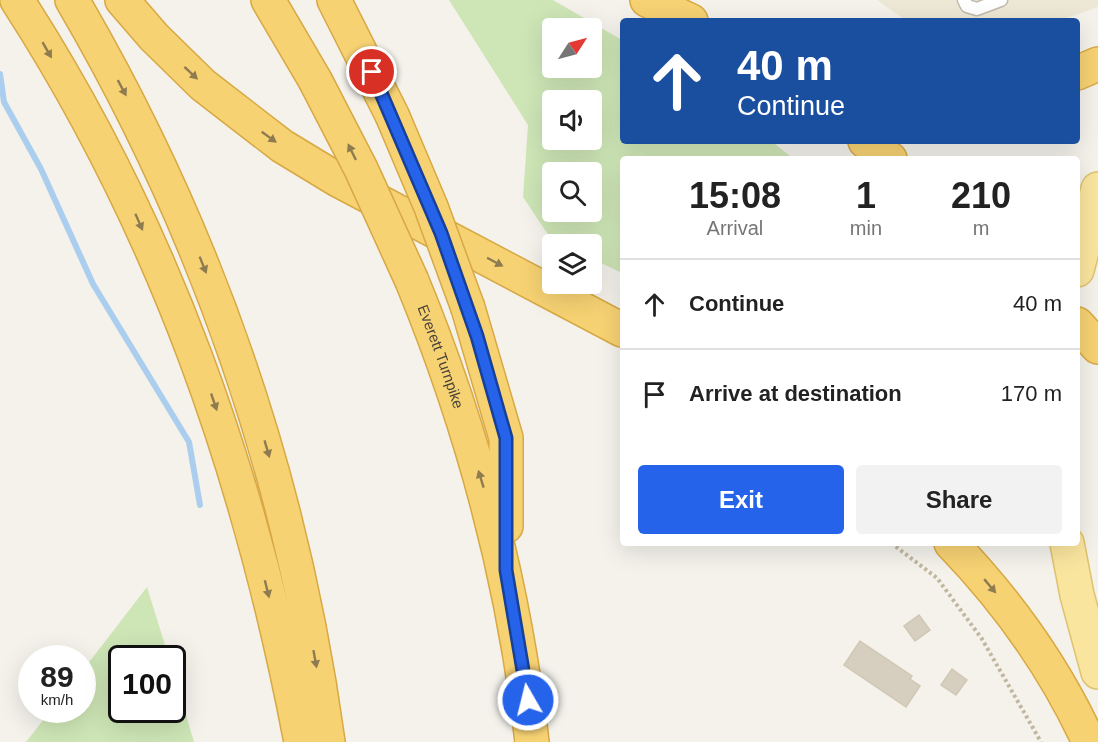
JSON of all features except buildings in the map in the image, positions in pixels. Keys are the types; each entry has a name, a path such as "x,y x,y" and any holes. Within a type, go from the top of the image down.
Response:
{"highway":[{"path":"17,0 80,106 132,206 197,354 229,450 250,525 278,635 300,742"},
{"path":"72,0 150,145 204,267 231,337 265,444 287,526 309,626 328,742"},
{"path":"122,0 186,70 223,102 282,146 338,180 620,329"},
{"name":"Everett Turnpike","path":"268,0 315,80 357,161 412,281 451,385 506,570 525,679 532,742"},
{"path":"334,0 392,115 431,207 468,308 506,438 506,570"},
{"path":"646,0 673,18"},
{"path":"646,0 685,18"},
{"path":"1080,72 1098,64"},
{"path":"869,144 886,156"},
{"path":"1080,327 1098,347"},
{"path":"954,546 1000,599 1035,647 1089,742"}],"main road":[{"path":"1080,258 1098,189"},
{"path":"1068,546 1077,595 1098,672"}],"lane":[{"path":"964,0 967,6 977,9 1001,0"}],"path":[{"path":"895,546 937,578 982,639 1041,742"}],"shaded area":[{"path":"877,0 1098,0 1098,7 1067,18 903,18"}],"green space":[{"path":"449,0 553,0 584,18 542,18 542,78 602,78 602,28 620,39 620,144 775,144 790,156 620,156 620,272 602,263 602,234 548,234 523,197 528,125"},
{"path":"147,587 165,645 108,645 108,723 186,723 186,715 194,742 26,742 41,723 96,723 96,653"}],"waterway":[{"path":"0,74 4,102 41,169 93,284 189,442 200,505"}],"route":[{"path":"372,72 413,163 441,233 477,336 506,438 506,570 528,700"}]}
